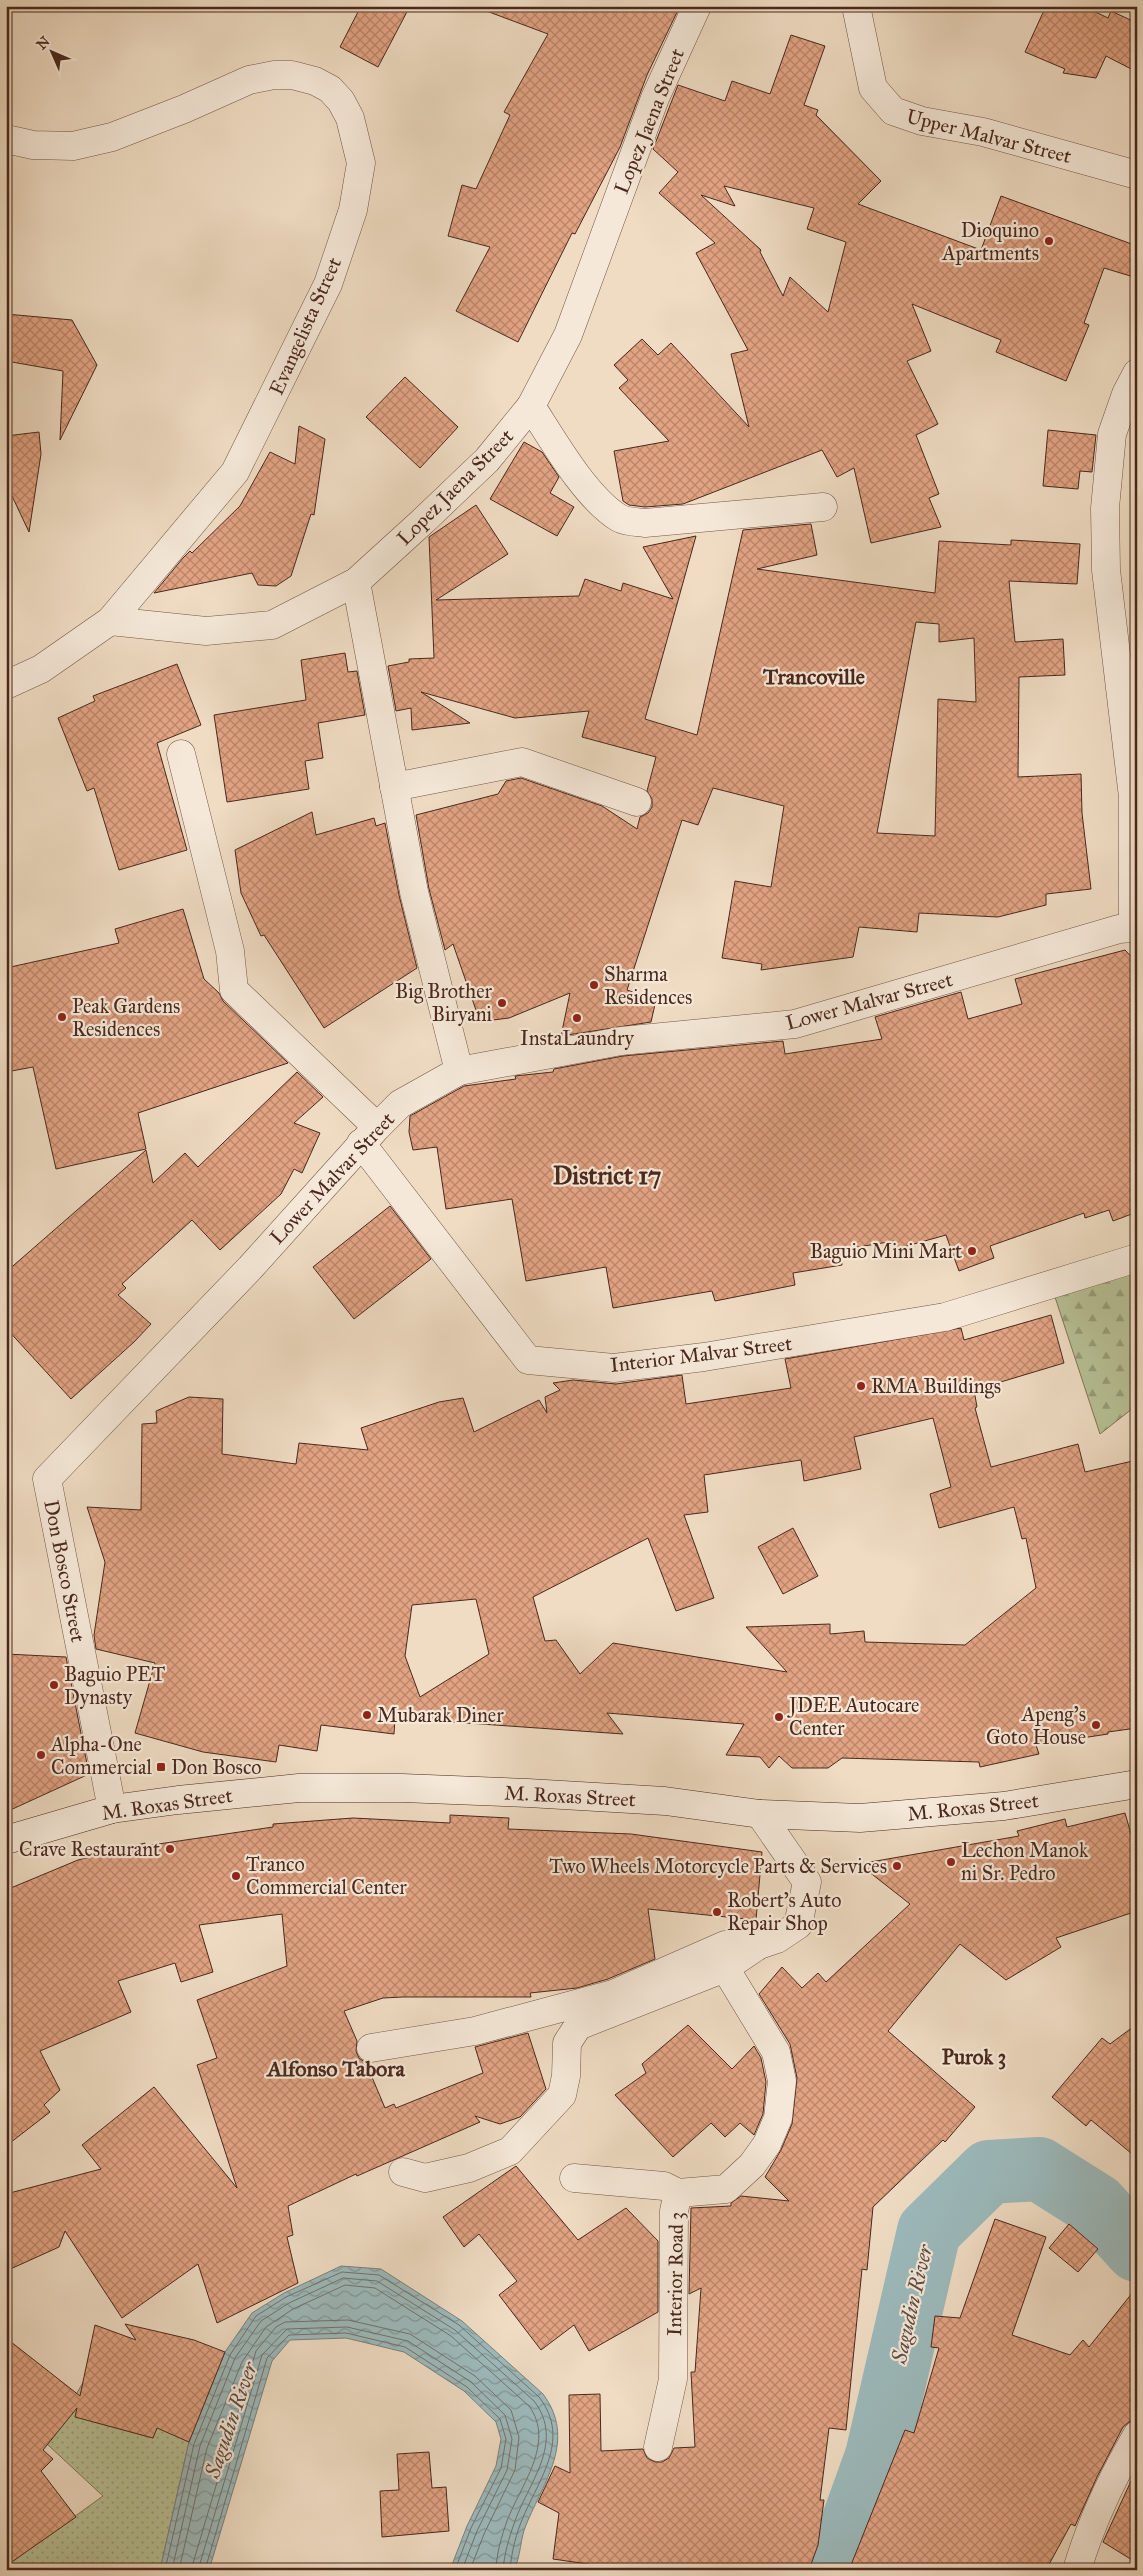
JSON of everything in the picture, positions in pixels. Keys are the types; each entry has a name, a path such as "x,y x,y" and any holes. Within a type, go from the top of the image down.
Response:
{"street":[{"name":"Lopez Jaena Street","path":"110,621 206,631 272,625 356,582 424,522 487,460 531,406 568,335 655,98 697,6"},
{"name":"Upper Malvar Street","path":"856,6 873,88 893,111 922,121 983,132 1137,175"},
{"name":"Evangelista Street","path":"6,139 33,145 73,146 112,137 184,109 249,80 274,75 292,75 315,81 330,89 341,101 350,118 361,163 353,210 328,284 235,472 110,621 41,669 6,685"},
{"path":"1135,929 1134,797 1106,570 1105,508 1112,434 1126,394 1137,373"},
{"path":"531,406 580,477 602,504 621,519 645,523 823,507"},
{"path":"356,582 414,892 458,1071"},
{"name":"Interior Malvar Street","path":"181,754 230,951 234,990 369,1135 528,1360 614,1368 704,1357 916,1322 945,1317 1137,1258"},
{"path":"394,787 522,762 637,802"},
{"name":"Lower Malvar Street","path":"47,1479 250,1268 369,1135 400,1104 458,1071 621,1041 794,1024 1119,929 1135,929"},
{"name":"Don Bosco Street","path":"47,1479 112,1809"},
{"name":"M. Roxas Street","path":"6,1840 112,1809 178,1800 298,1788 402,1788 665,1801 760,1814 860,1818 1004,1806 1137,1784"},
{"path":"403,2172 425,2178 469,2168 510,2151 562,2095 566,2076 567,2043 578,2026 725,1968 759,1945 777,1939 798,1925 807,1882 760,1814"},
{"path":"371,2048 475,2031 612,1994 725,1945 759,1945"},
{"name":"Interior Road 3","path":"658,2447 673,2379 674,2211 678,2193 726,2188 752,2165 767,2144 778,2118 782,2081 776,2052 725,1968"},
{"path":"574,2178 664,2186 678,2193"},
{"path":"1077,2570 1089,2530 1120,2463 1137,2436"}],"green space":[{"path":"1137,1271 1137,1405 1100,1434 1054,1294"},
{"path":"84,2381 94,2422 153,2438 157,2427 189,2442 160,2570 6,2570 6,2566 103,2496 47,2444"}],"water":[{"path":"341,2266 381,2269 462,2321 543,2394 553,2411 557,2428 554,2460 526,2525 514,2570 450,2570 467,2526 496,2466 501,2439 496,2422 464,2391 404,2352 346,2338 290,2340 272,2361 209,2570 160,2570 189,2442 225,2352 252,2313 284,2293"}],"building":[{"path":"361,6 410,6 378,67 340,47"},
{"path":"481,6 680,6 647,75 620,147 575,234 572,233 518,342 456,311 490,247 448,236 462,185 476,189 510,115 504,112 548,34 481,9"},
{"path":"1046,6 1083,6 1108,18 1111,11 1137,23 1137,72 1106,56 1096,78 1063,73 1065,69 1025,52"},
{"path":"791,35 825,46 804,105 818,110 816,115 881,181 858,204 981,250 1001,196 1137,246 1137,278 1104,268 1084,323 1089,325 1066,381 996,352 1001,340 912,304 931,351 907,361 938,424 916,435 939,494 929,498 941,527 871,543 854,468 837,477 822,450 683,504 645,507 629,505 623,501 614,451 669,441 619,388 628,380 614,365 642,339 658,355 671,343 749,427 731,354 748,350 696,253 715,243 659,193 678,172 653,149 678,85 725,101 732,81 770,94","holes":["724,186 814,208 807,229 846,242 828,312 790,277 783,296 760,252 761,250 701,195 735,206"]},
{"path":"6,314 72,320 97,365 60,440 63,371 6,361"},
{"path":"405,377 458,427 420,468 366,417"},
{"path":"299,426 325,439 314,515 311,514 291,576 276,586 258,585 252,573 154,593 183,558 190,551 192,553 240,506 270,452 295,464"},
{"path":"1048,430 1096,435 1092,472 1080,471 1078,489 1043,486"},
{"path":"39,432 41,454 29,532 12,496 6,496 6,436"},
{"path":"524,442 542,452 559,477 550,493 574,507 557,536 490,499"},
{"path":"476,505 508,554 436,600 579,596 585,579 621,591 623,583 673,599 643,547 696,536 645,719 697,735 743,530 811,524 817,555 757,569 935,593 939,541 1011,545 1011,540 1080,544 1077,584 1009,581 1015,642 1063,639 1065,675 1019,677 1018,777 1081,774 1082,813 1091,889 1046,894 1046,905 998,917 919,913 917,932 859,927 853,957 761,970 762,964 722,958 735,881 771,887 784,806 713,788 698,825 682,820 627,990 656,1000 651,1022 561,1036 570,993 509,1018 493,1020 477,1013 453,944 445,950 429,889 416,815 498,794 506,781 521,778 602,806 637,829 640,817 648,813 652,807 652,799 647,791 656,757 582,737 589,711 515,718 421,692 470,723 412,730 411,708 396,711 388,666 409,662 409,659 434,658 429,537","holes":["916,622 939,624 939,642 974,638 976,702 938,699 935,836 877,833"]},
{"path":"345,653 348,672 357,671 365,715 318,723 323,758 305,761 309,789 227,802 214,715 306,700 301,660"},
{"path":"177,664 201,725 157,743 187,850 119,870 94,788 87,791 58,718 95,701 93,696"},
{"path":"312,812 316,835 374,818 376,826 385,823 399,895 417,968 324,1028 264,935 261,936 241,893 235,850"},
{"path":"183,909 204,979 219,993 223,1001 288,1063 138,1113 146,1149 56,1169 33,1067 6,1072 6,968 119,943 115,929"},
{"path":"1125,950 1137,963 1137,1212 1113,1221 1109,1210 1085,1218 1084,1213 990,1246 994,1258 959,1271 946,1235 896,1249 894,1241 840,1250 842,1265 793,1273 795,1285 715,1301 712,1291 613,1308 606,1267 526,1281 512,1199 446,1209 437,1147 413,1150 409,1132 410,1116 464,1086 516,1079 515,1076 553,1072 554,1069 623,1056 783,1041 785,1054 882,1039 875,1017 961,992 968,1019 1022,1004 1015,979"},
{"path":"297,1072 323,1097 294,1123 320,1133 302,1173 294,1169 281,1194 220,1250 192,1220 122,1284 126,1288 118,1295 151,1324 134,1342 71,1399 6,1328 6,1272 146,1150 153,1183 185,1153 198,1167"},
{"path":"390,1206 431,1259 354,1319 313,1267"},
{"path":"1051,1315 1064,1363 974,1390 977,1407 975,1408 991,1467 1078,1444 1085,1472 1137,1460 1137,1728 1036,1745 1039,1754 980,1767 979,1762 842,1758 828,1768 792,1768 779,1756 769,1768 760,1757 726,1755 744,1724 607,1713 623,1734 395,1718 394,1734 321,1725 317,1751 279,1745 276,1762 203,1752 135,1733 155,1663 96,1649 94,1635 105,1562 87,1507 141,1510 142,1424 157,1423 156,1411 189,1397 223,1399 222,1454 296,1464 299,1443 368,1450 361,1428 439,1402 463,1398 474,1432 539,1400 547,1413 545,1397 560,1390 553,1383 573,1380 616,1384 682,1375 686,1404 791,1388 785,1359 961,1328 964,1340","holes":["933,1418 951,1487 930,1494 939,1528 1014,1507 1022,1539 1026,1538 1036,1588 965,1645 865,1642 864,1631 830,1634 830,1624 746,1627 787,1672 613,1643 580,1674 556,1640 545,1641 533,1597 648,1538 676,1611 714,1598 684,1515 708,1512 704,1475 801,1460 804,1481 861,1469 854,1437","476,1599 489,1654 420,1697 405,1656 412,1605"]},
{"path":"793,1528 818,1576 783,1594 758,1547"},
{"path":"6,1654 66,1657 89,1774 6,1812"},
{"path":"1125,1813 1137,1855 1137,1911 1056,1938 1061,1947 1006,1980 960,1944 888,2031 975,2107 945,2142 943,2140 873,2207 867,2270 862,2269 846,2430 829,2428 820,2500 824,2500 818,2545 809,2570 629,2570 553,2559 559,2513 538,2502 555,2466 570,2473 569,2395 600,2394 601,2451 643,2449 647,2458 655,2462 662,2462 669,2458 674,2448 695,2447 691,2372 695,2372 701,2288 689,2294 691,2208 731,2206 731,2203 741,2196 789,2201 765,2177 781,2150 792,2124 797,2078 790,2044 759,1994 782,1967 802,1988 818,1973 826,1982 910,1904 859,1864 1019,1836 1017,1831 1065,1819 1067,1827"},
{"path":"450,1815 509,1818 508,1829 631,1834 762,1852 756,1920 648,1909 655,1959 608,1979 577,1988 530,1993 531,1997 383,1998 344,2011 357,2041 356,2051 359,2058 366,2063 385,2108 394,2104 396,2108 483,2073 475,2047 528,2033 546,2089 520,2117 500,2124 475,2116 480,2122 357,2176 356,2174 288,2206 293,2235 287,2237 298,2283 217,2323 198,2264 122,2318 65,2231 59,2247 6,2271 6,2194 101,2169 82,2145 154,2087 237,2188 197,2065 217,2058 197,2000 287,1966 282,1914 199,1925 213,1972 181,1982 175,1963 118,1981 131,2012 40,2051 60,2090 44,2105 50,2112 6,2146 6,1890 78,1860 145,1843 145,1846 273,1827 273,1824 353,1818 450,1823"},
{"path":"1137,2024 1137,2158 1091,2120 1086,2126 1052,2097 1102,2038 1110,2044"},
{"path":"688,2025 732,2069 754,2046 761,2058 766,2082 763,2114 754,2135 740,2123 725,2137 711,2123 673,2157 615,2095 646,2073 642,2064"},
{"path":"516,2166 578,2240 626,2208 658,2241 658,2312 589,2351 574,2325 541,2350 499,2295 517,2281 479,2234 464,2247 443,2217"},
{"path":"995,2219 1046,2237 1012,2335 1070,2355 1083,2340 1089,2347 1137,2287 1137,2419 1123,2427 1097,2477 1075,2526 1071,2524 1046,2570 849,2570 905,2430 914,2433 939,2348 931,2347 935,2316 960,2318"},
{"path":"1069,2224 1098,2249 1078,2272 1049,2248"},
{"path":"125,2324 194,2340 225,2352 189,2442 157,2428 153,2438 75,2417 77,2408 43,2450 53,2459 41,2471 76,2517 6,2566 6,2338 80,2396 95,2325 136,2340"},
{"path":"429,2452 432,2488 446,2487 449,2531 382,2537 380,2491 399,2490 397,2454"},
{"path":"1137,2468 1137,2563 1103,2542"}],"waterway":[{"name":"Sagudin River","path":"836,2570 877,2456 929,2231 989,2172 1039,2169 1096,2205 1137,2250"}],"place":[{"name":"Dioquino Apartments","path":"1049,241"},
{"name":"Sharma Residences","path":"594,985"},
{"name":"Big Brother Biryani","path":"502,1003"},
{"name":"Peak Gardens Residences","path":"62,1017"},
{"name":"InstaLaundry","path":"577,1018"},
{"name":"Baguio Mini Mart","path":"972,1251"},
{"name":"RMA Buildings","path":"861,1386"},
{"name":"Baguio PET Dynasty","path":"54,1685"},
{"name":"Mubarak Diner","path":"367,1715"},
{"name":"JDEE Autocare Center","path":"779,1717"},
{"name":"Apeng's Goto House","path":"1096,1725"},
{"name":"Alpha-One Commercial","path":"41,1755"},
{"name":"Don Bosco","path":"161,1767"},
{"name":"Crave Restaurant","path":"170,1849"},
{"name":"Lechon Manok ni Sr. Pedro","path":"951,1862"},
{"name":"Two Wheels Motorcycle Parts & Services","path":"897,1866"},
{"name":"Tranco Commercial Center","path":"236,1876"},
{"name":"Robert's Auto Repair Shop","path":"717,1912"}],"district":[{"name":"Trancoville","path":"814,676"},
{"name":"District 17","path":"607,1175"},
{"name":"Purok 3","path":"974,2057"},
{"name":"Alfonso Tabora","path":"336,2068"}]}
